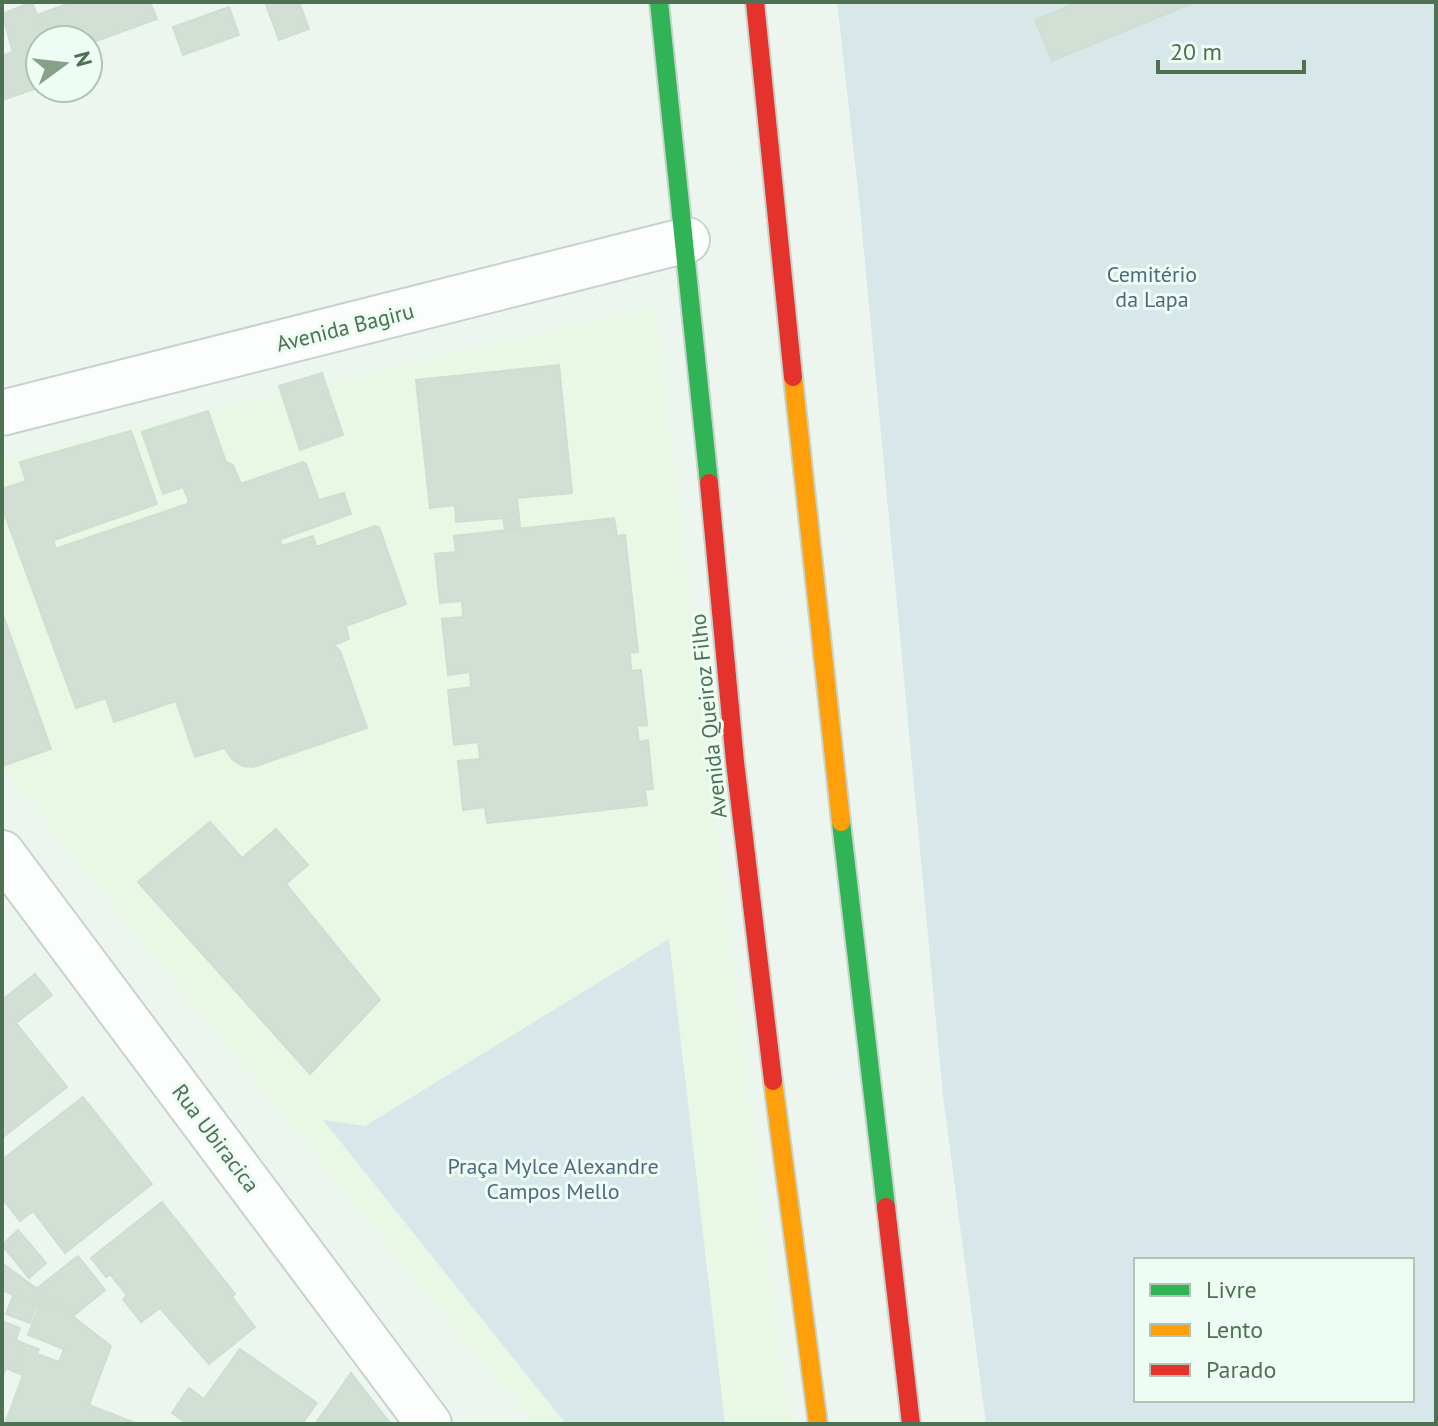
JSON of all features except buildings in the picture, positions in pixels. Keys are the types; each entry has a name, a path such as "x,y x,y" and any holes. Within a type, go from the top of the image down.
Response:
{"main road":[{"name":"Avenida Queiroz Filho","path":"659,2 687,240 734,738 782,1165 818,1424"},
{"path":"755,2 821,650 911,1424"}],"street":[{"name":"Avenida Bagiru","path":"2,413 687,240"},
{"name":"Rua Ubiracica","path":"2,853 429,1424"}],"shaded area":[{"path":"655,306 778,1342 793,1424 533,1424 2,768 2,459"}],"green space":[{"name":"Cemitério da Lapa","path":"837,2 1436,2 1436,1424 986,1424 943,1096 860,209"},
{"name":"Praça Mylce Alexandre Campos Mello","path":"669,939 725,1424 566,1424 323,1120 365,1126"}],"traffic: fast":[{"path":"659,2 709,483"},
{"path":"841,822 886,1207"}],"traffic: slow":[{"path":"793,377 841,822"},
{"path":"773,1081 818,1424"}],"traffic: jam":[{"path":"755,2 793,377"},
{"path":"709,483 735,762 773,1081"},
{"path":"886,1207 911,1424"}]}
